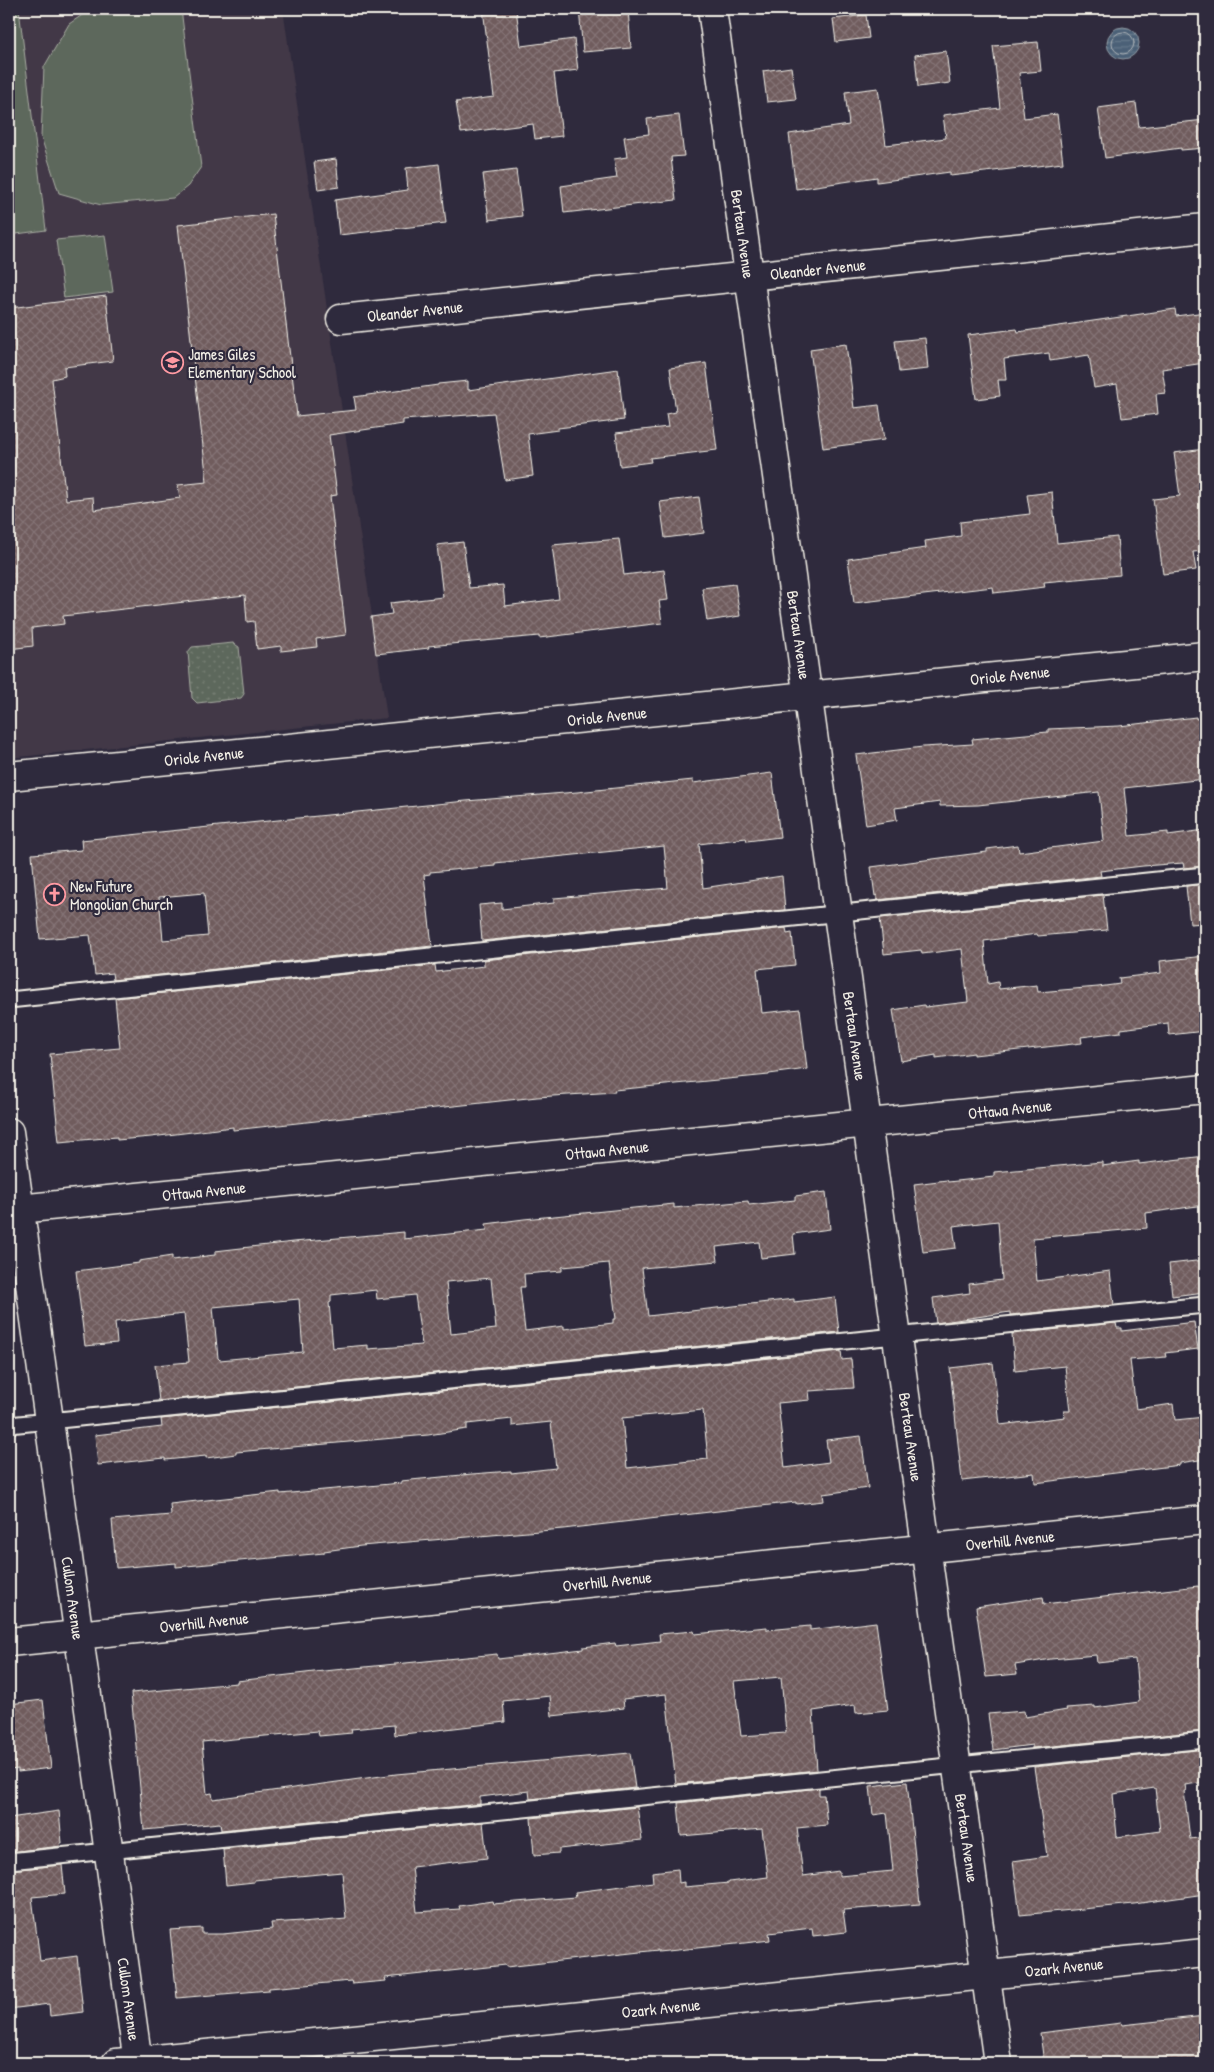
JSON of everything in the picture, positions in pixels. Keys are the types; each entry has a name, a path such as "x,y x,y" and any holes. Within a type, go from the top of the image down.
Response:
{"street":[{"name":"Berteau Avenue","path":"712,9 998,2063"},
{"name":"Oleander Avenue","path":"341,319 1205,228"},
{"name":"Oriole Avenue","path":"9,776 1205,656"},
{"name":"Ottawa Avenue","path":"14,1210 1205,1089"},
{"name":"Cullom Avenue","path":"9,1132 14,1210 49,1421 108,1851 130,2062"},
{"name":"Overhill Avenue","path":"9,1642 1205,1520"},
{"name":"Ozark Avenue","path":"130,2062 1205,1952"}],"lane":[{"path":"9,1000 1205,875"},
{"path":"9,1425 1205,1305"},
{"path":"9,1861 1205,1740"}],"shaded area":[{"name":"James Giles Elementary School","path":"9,9 283,9 387,718 9,758"}],"green space":[{"path":"9,9 19,9 46,230 9,235"},
{"path":"91,9 181,9 201,167 188,186 173,198 101,205 59,193 41,137 44,67 69,24"},
{"path":"105,235 113,292 64,298 56,240"},
{"path":"233,643 239,647 244,694 241,698 197,703 192,698 188,652 192,647"}],"water":[{"path":"1123,27 1134,32 1139,43 1134,54 1123,59 1112,54 1107,43 1112,32"}],"building":[{"path":"483,9 516,9 521,46 574,39 578,70 554,73 562,136 535,139 533,124 461,133 456,102 494,97"},
{"path":"579,9 628,9 631,48 583,52"},
{"path":"866,15 869,38 836,42 833,19"},
{"path":"1038,42 1041,71 1019,73 1024,118 1057,114 1063,163 950,176 950,172 877,182 877,177 796,189 789,134 849,125 845,92 878,88 886,145 946,138 943,115 1000,108 993,46"},
{"path":"946,51 950,83 918,87 915,55"},
{"path":"791,67 796,99 767,102 763,71"},
{"path":"1136,103 1139,127 1205,120 1205,148 1181,150 1181,148 1105,158 1098,108"},
{"path":"679,115 684,156 671,157 676,200 564,213 561,186 617,178 614,159 627,157 624,137 649,134 647,119"},
{"path":"336,159 339,187 318,190 314,162"},
{"path":"439,164 446,223 339,235 335,200 408,190 406,168"},
{"path":"516,170 522,216 489,220 483,174"},
{"path":"273,214 297,416 356,410 354,397 438,384 468,381 468,390 618,369 624,420 558,428 558,430 528,434 533,476 505,480 494,413 403,420 403,424 329,435 337,495 330,496 346,635 316,639 317,647 281,651 281,646 257,649 254,621 247,622 245,595 63,616 64,624 32,628 33,646 9,649 9,308 106,296 113,361 64,367 65,376 52,379 66,500 93,497 94,510 180,498 178,485 207,482 178,225"},
{"path":"1175,309 1176,316 1205,312 1205,363 1162,369 1166,393 1156,394 1158,414 1122,418 1117,384 1094,388 1089,355 1050,361 1049,353 1004,359 1006,380 998,380 1000,396 976,399 968,335 1017,329 1018,332"},
{"path":"925,338 928,369 899,372 895,341"},
{"path":"846,344 854,408 879,405 884,440 823,448 810,349"},
{"path":"706,363 717,450 650,458 651,462 620,466 616,433 668,427 666,414 676,412 670,368"},
{"path":"1205,449 1205,551 1193,552 1196,570 1163,574 1153,499 1180,496 1174,453"},
{"path":"1052,492 1057,543 1117,537 1120,575 1044,582 1045,587 994,593 993,587 854,603 848,559 926,548 925,541 961,536 960,522 1030,514 1027,495"},
{"path":"699,497 704,533 665,538 660,502"},
{"path":"619,539 624,575 664,570 668,600 659,601 662,623 539,638 539,636 428,646 429,648 376,654 371,617 392,614 390,603 443,597 437,545 463,542 469,588 503,585 505,606 559,599 552,545"},
{"path":"735,584 740,616 707,621 702,588"},
{"path":"1196,717 1196,719 1205,718 1205,779 1124,788 1129,836 1168,832 1168,835 1205,830 1205,866 1184,868 1183,863 1143,866 1100,871 1101,876 877,900 871,867 987,852 987,849 1018,845 1019,852 1104,841 1099,792 978,805 940,806 940,802 895,808 897,820 866,825 856,755 923,747 973,744 972,739 1048,732 1048,729 1119,726"},
{"path":"772,773 780,837 747,841 746,838 699,844 703,888 782,876 785,910 482,941 479,905 502,903 502,909 554,903 554,898 668,888 664,846 495,863 495,866 430,872 430,874 424,875 432,946 113,980 112,973 95,975 90,935 40,939 32,854 82,850 81,840 466,801 693,780 693,783","holes":["204,893 208,936 163,940 159,897"]},
{"path":"1205,884 1205,923 1190,924 1186,886"},
{"path":"1103,895 1107,930 1038,936 1037,934 984,941 988,984 998,982 999,989 1037,985 1038,992 1098,987 1120,984 1119,978 1161,973 1160,961 1205,956 1205,1031 1169,1035 1168,1023 1121,1029 1121,1032 1081,1037 1082,1043 974,1055 974,1053 936,1058 936,1055 901,1061 893,1010 924,1005 925,1007 968,1002 962,949 922,954 921,950 884,954 880,918"},
{"path":"786,928 787,934 792,933 795,965 757,969 762,1013 800,1009 807,1069 769,1075 614,1090 615,1092 537,1097 233,1130 233,1127 117,1140 117,1137 59,1142 50,1054 120,1048 115,998 435,965 436,972 484,966 484,960"},
{"path":"1205,1156 1205,1205 1146,1213 1147,1228 1033,1238 1037,1281 1110,1271 1114,1305 1010,1315 1010,1312 936,1323 933,1298 970,1293 969,1284 1002,1280 998,1221 953,1226 956,1248 923,1252 914,1184 994,1177 994,1172 1102,1162 1102,1166 1139,1161 1139,1164"},
{"path":"826,1192 830,1229 793,1234 795,1254 761,1258 759,1242 716,1247 718,1261 642,1268 648,1316 794,1299 794,1302 835,1297 839,1332 159,1401 155,1365 189,1362 184,1314 115,1322 117,1343 85,1346 76,1271 139,1263 139,1261 172,1256 172,1260 215,1255 215,1251 294,1242 404,1232 404,1239 487,1230 486,1224 524,1219 674,1204 674,1208 748,1201 749,1205 795,1200 795,1196","holes":["609,1263 616,1319 613,1319 613,1323 564,1329 564,1326 525,1331 520,1287 525,1287 524,1274 562,1271 562,1267","491,1278 496,1329 451,1334 446,1282","376,1290 377,1299 415,1295 422,1345 368,1349 368,1345 333,1348 329,1303 331,1302 331,1295","299,1299 303,1352 220,1360 218,1358 213,1307"]},
{"path":"1205,1260 1205,1292 1172,1296 1169,1264"},
{"path":"1194,1322 1198,1349 1165,1353 1166,1357 1130,1360 1136,1409 1173,1404 1175,1420 1205,1417 1205,1459 1180,1463 1180,1465 1035,1483 1034,1473 962,1481 950,1368 993,1363 1000,1425 1065,1417 1064,1411 1070,1411 1065,1366 1015,1371 1012,1334 1116,1323 1117,1328 1122,1328 1122,1331"},
{"path":"841,1351 842,1360 851,1359 854,1388 809,1391 810,1400 778,1403 785,1468 829,1462 826,1440 861,1436 868,1488 823,1494 824,1501 796,1504 796,1502 563,1529 361,1546 324,1551 324,1553 176,1567 176,1563 116,1568 112,1520 171,1515 170,1504 280,1492 280,1494 401,1483 401,1481 472,1474 511,1471 511,1473 556,1468 551,1422 512,1426 512,1419 467,1424 467,1429 428,1435 236,1452 236,1454 206,1458 206,1456 165,1460 165,1458 98,1465 95,1435 162,1427 161,1419","holes":["703,1410 708,1459 627,1468 622,1418"]},
{"path":"1205,1586 1205,1731 993,1750 988,1714 1024,1711 1025,1717 1067,1710 1066,1708 1095,1706 1095,1708 1139,1702 1135,1659 1097,1663 1096,1655 1051,1659 1015,1665 1017,1674 986,1677 976,1607 1043,1597 1044,1604"},
{"path":"876,1622 888,1710 856,1713 855,1705 813,1711 817,1770 676,1784 666,1694 623,1699 624,1708 552,1716 550,1696 503,1701 505,1722 395,1735 394,1725 351,1729 352,1733 319,1736 318,1731 202,1742 207,1794 212,1793 213,1799 396,1774 630,1753 635,1788 530,1799 529,1791 480,1797 480,1804 221,1830 220,1823 144,1830 131,1693 497,1654 498,1659 583,1649 583,1647 615,1643 616,1646 660,1641 659,1634 694,1631 695,1634 767,1627 767,1630 810,1626 810,1630","holes":["781,1677 786,1733 741,1736 734,1681"]},
{"path":"43,1700 51,1768 18,1772 18,1769 9,1770 9,1704"},
{"path":"1205,1749 1205,1782 1185,1785 1186,1791 1184,1791 1190,1839 1205,1837 1205,1894 1134,1904 1020,1915 1013,1861 1047,1856 1034,1767","holes":["1155,1788 1160,1831 1117,1837 1113,1794"]},
{"path":"907,1782 920,1904 843,1910 846,1932 813,1936 812,1928 769,1933 770,1940 736,1944 658,1952 658,1950 506,1967 506,1965 385,1978 386,1981 352,1984 351,1981 177,1998 170,1930 202,1928 202,1934 223,1934 272,1929 271,1923 302,1921 302,1923 346,1919 342,1872 254,1880 254,1882 226,1885 223,1849 483,1822 487,1858 412,1867 417,1912 460,1909 459,1906 492,1901 493,1904 576,1897 575,1892 653,1882 652,1872 678,1869 679,1883 684,1882 684,1887 729,1883 768,1877 762,1829 681,1836 678,1803 819,1788 819,1795 824,1795 827,1825 797,1828 803,1876 839,1871 839,1876 893,1871 887,1813 873,1815 870,1786"},
{"path":"637,1807 642,1840 559,1849 559,1853 534,1855 531,1818"},
{"path":"59,1811 61,1846 9,1852 9,1818"},
{"path":"62,1865 65,1894 32,1897 40,1961 77,1956 83,2012 50,2016 49,2004 9,2009 9,1956 13,1955 9,1916 9,1870"},
{"path":"1205,2016 1205,2063 1044,2063 1040,2033 1121,2023 1122,2025"}],"place":[{"name":"James Giles Elementary School","path":"172,363"},
{"name":"New Future Mongolian Church","path":"54,895"}]}
